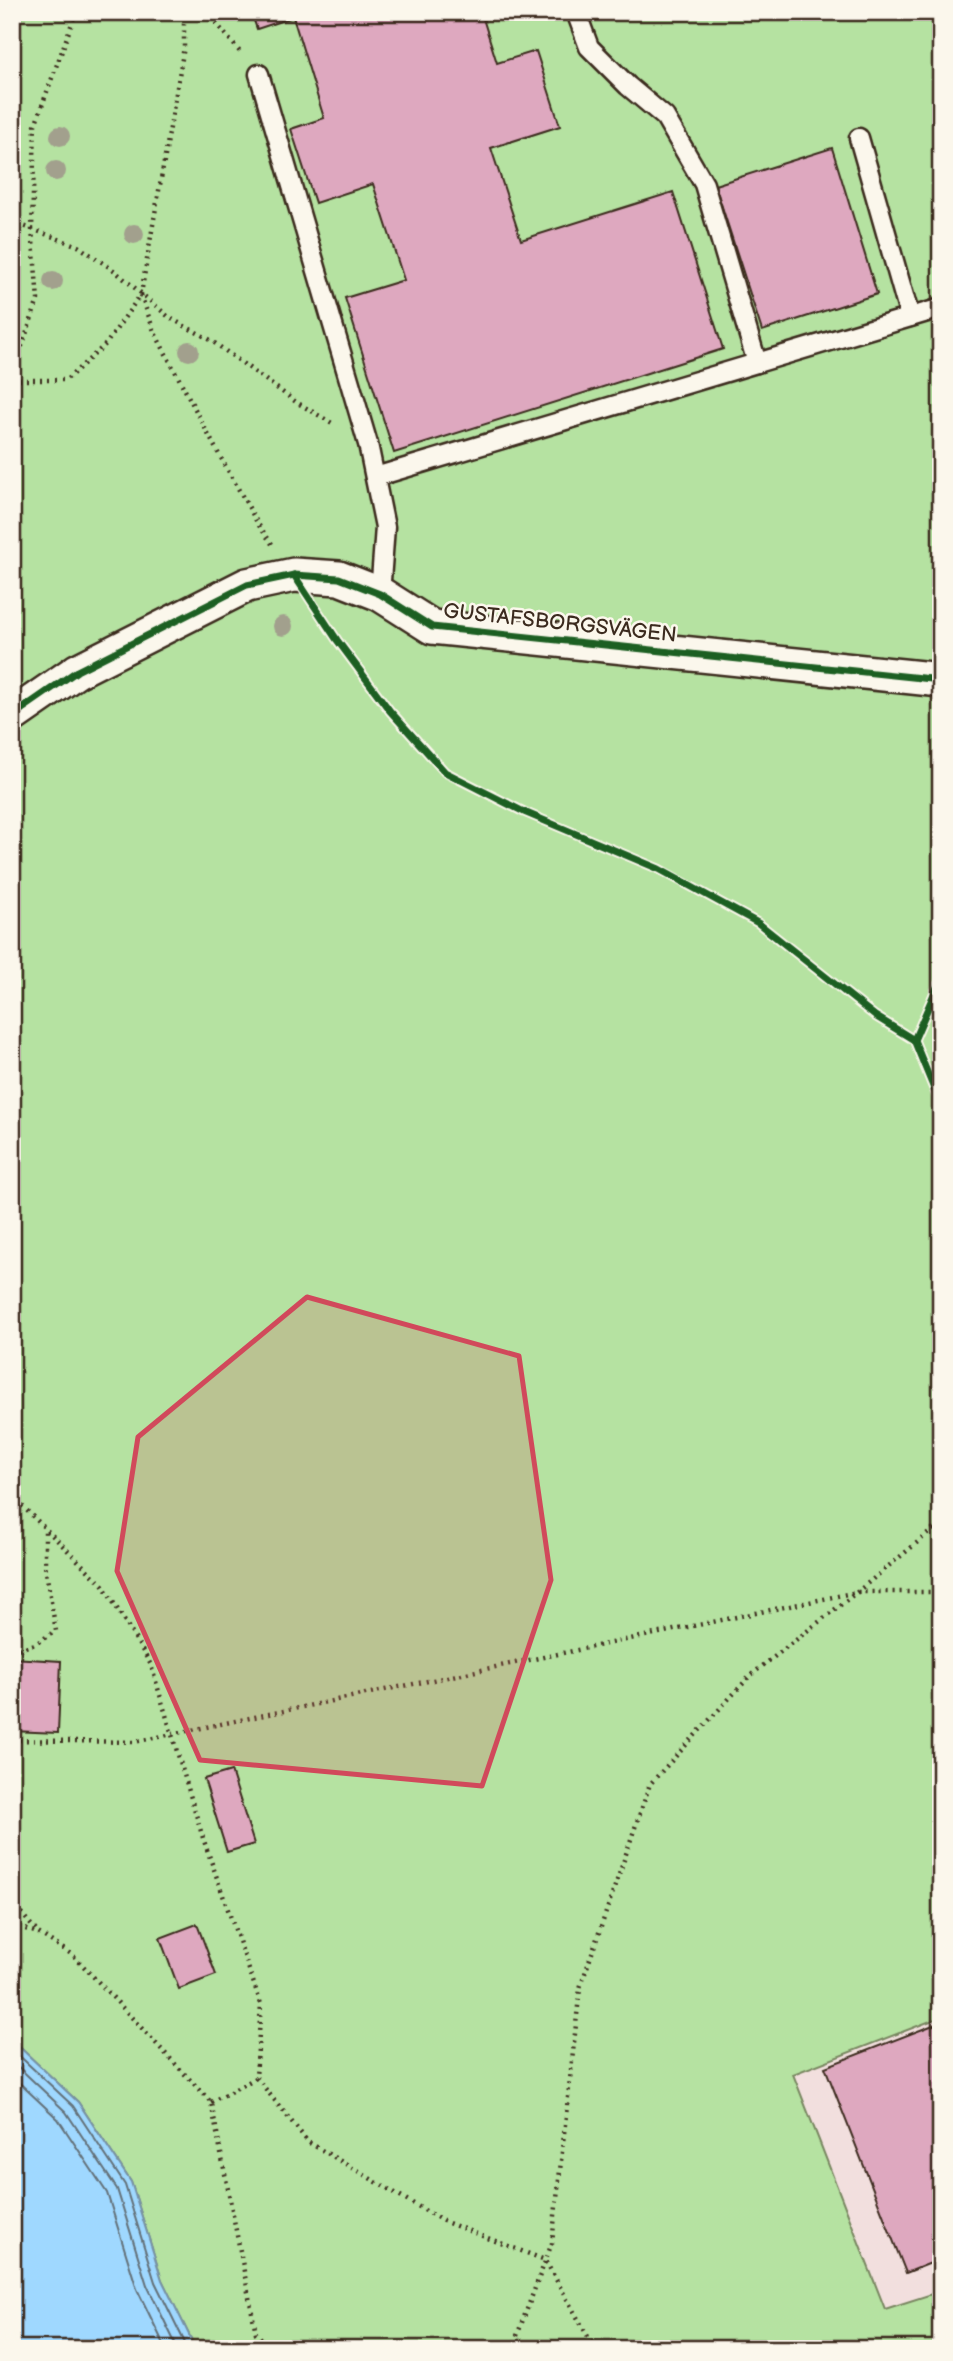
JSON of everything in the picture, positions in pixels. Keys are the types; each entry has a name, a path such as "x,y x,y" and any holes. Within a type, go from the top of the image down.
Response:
{"street":[{"name":"GUSTAFSBORGSVÄGEN","path":"12,716 77,671 235,591 247,585 294,575 339,578 380,594 432,628 941,680"}],"lane":[{"path":"576,12 589,47 628,86 665,117 704,184 757,363"},
{"path":"259,74 369,444 385,527 380,594"},
{"path":"859,138 910,317"},
{"path":"375,477 941,307"}],"path":[{"path":"76,12 35,125 32,229 38,300 12,377 66,380 106,344 141,294 184,47 184,12"},
{"path":"207,12 259,74"},
{"path":"12,222 78,246 115,271 170,318 209,339 296,402 369,444"},
{"path":"141,294 154,331 216,449 258,524 294,575"},
{"path":"12,1496 103,1585 151,1665 203,1838 261,2004 256,2077 308,2141 443,2221 545,2260 595,2349"},
{"path":"512,2349 552,2243 580,1988 650,1784 751,1675 941,1523"},
{"path":"12,1651 35,1644 56,1631 45,1566 45,1528"},
{"path":"12,1740 134,1742 857,1592 941,1592"},
{"path":"12,1902 38,1933"},
{"path":"12,1925 38,1933 73,1955 211,2102 256,2333 271,2349"},
{"path":"211,2102 256,2077"}],"highlighted area":[{"path":"307,1297 519,1356 551,1580 482,1786 200,1760 117,1571 138,1437"}],"shaded area":[{"path":"941,2017 941,2291 885,2309 793,2073"}],"green space":[{"path":"12,12 941,12 941,2017 793,2074 885,2309 941,2291 941,2349 196,2349 162,2280 131,2182 78,2102 12,2040"}],"water":[{"path":"12,2040 78,2102 131,2182 162,2280 196,2349 12,2349"}],"building":[{"path":"251,12 481,12 497,63 536,51 560,126 491,148 521,240 673,192 723,349 394,453 345,298 404,280 373,184 315,203 291,129 324,118 293,17 257,29"},
{"path":"832,148 877,294 762,331 715,185"},
{"path":"12,1658 61,1661 58,1733 12,1731"},
{"path":"231,1771 254,1844 227,1852 204,1779"},
{"path":"197,1924 216,1975 179,1989 160,1938"},
{"path":"941,2022 941,2259 906,2273 825,2067"}],"cycle path":[{"path":"294,575 337,640 390,711 445,772 524,812 659,869 758,923 875,1016 914,1040"},
{"path":"12,716 77,671 247,585 294,575 339,578 380,594 432,627 941,680"},
{"path":"941,978 914,1040 941,1106"}]}
